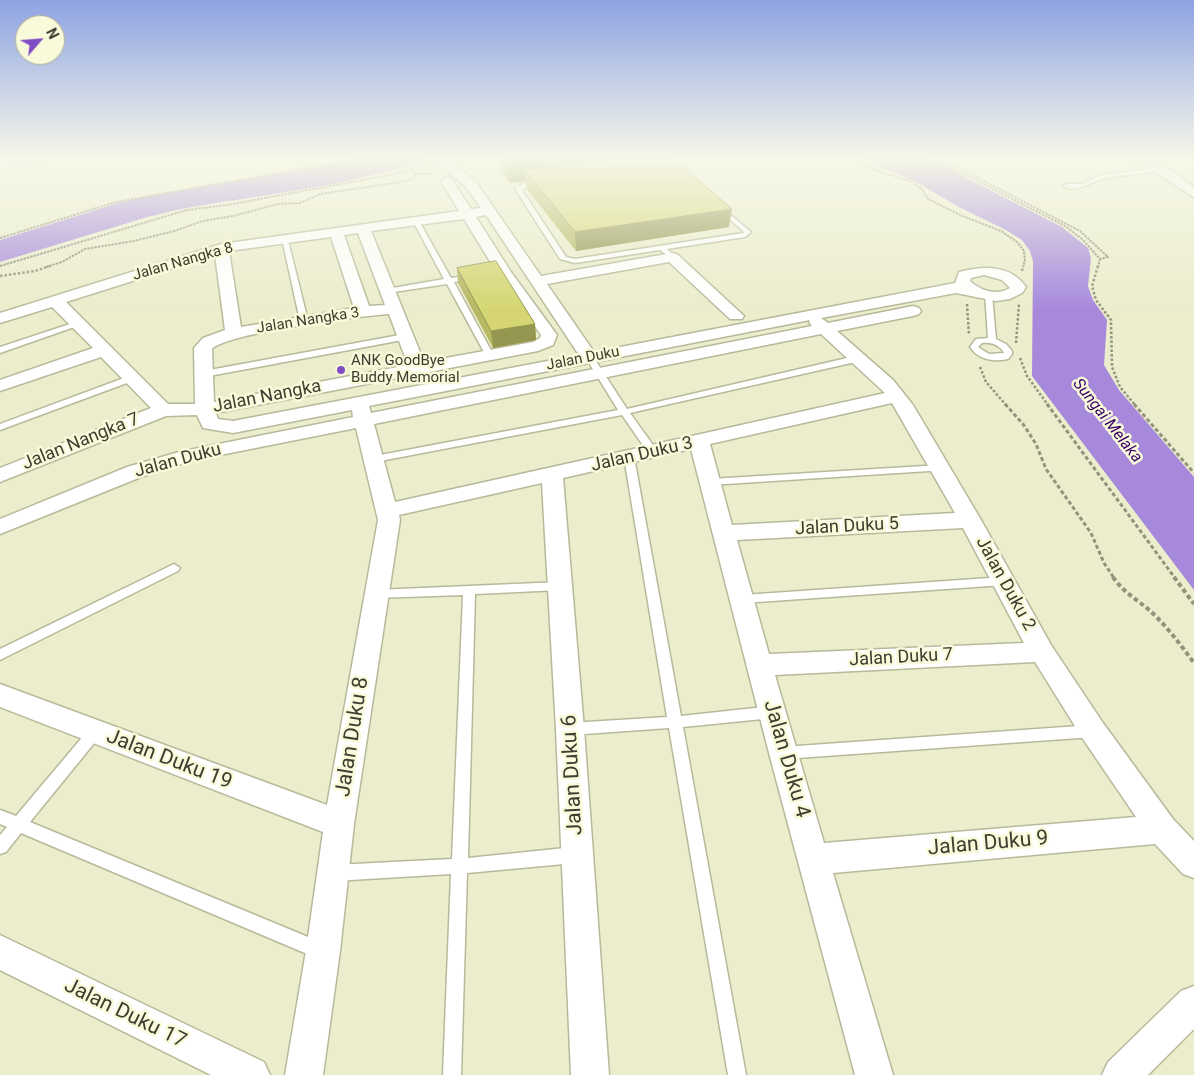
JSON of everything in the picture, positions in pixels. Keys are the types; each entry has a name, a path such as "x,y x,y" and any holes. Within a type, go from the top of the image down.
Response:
{"street":[{"path":"463,208 467,214"},
{"path":"487,208 595,366"},
{"name":"Jalan Nangka 8","path":"0,318 221,248 489,211"},
{"name":"Jalan Nangka","path":"162,410 205,409 538,346 547,341 549,335 500,273 467,214"},
{"path":"363,228 418,368"},
{"path":"336,232 362,311"},
{"path":"205,409 203,348 209,342 228,334 221,248"},
{"path":"538,281 659,253 736,316"},
{"path":"811,316 969,273 984,272 1002,275 1010,278 1018,286 1013,294 988,295 972,290 949,289"},
{"path":"969,273 964,275 962,282 972,290"},
{"path":"620,338 736,316 811,316 960,302 949,289"},
{"path":"55,300 162,410"},
{"name":"Jalan Nangka 3","path":"228,334 362,311 394,309"},
{"name":"Jalan Duku 2","path":"811,316 860,358 897,396 941,468 1042,652 1093,731 1162,829 1194,863"},
{"name":"Jalan Duku","path":"0,528 160,463 186,456 362,412 595,366 811,316"},
{"path":"0,386 104,350"},
{"name":"Jalan Duku 3","path":"387,511 897,396"},
{"name":"Jalan Duku","path":"205,409 210,424 233,427 362,412"},
{"name":"Jalan Nangka 7","path":"0,475 162,410"},
{"name":"Jalan Duku 8","path":"304,1075 323,951 339,824 389,520 362,412"},
{"name":"Jalan Duku 4","path":"699,442 743,599 783,753 874,1075"},
{"name":"Jalan Duku 6","path":"552,475 570,728 590,1075"},
{"name":"Jalan Duku 5","path":"725,533 970,520"},
{"name":"Jalan Duku 7","path":"759,665 1042,652"},
{"name":"Jalan Duku 19","path":"0,695 339,824"},
{"name":"Jalan Duku 9","path":"814,859 1162,829"},
{"name":"Jalan Duku 17","path":"0,952 251,1075"},
{"path":"1121,1075 1194,1004"}],"lane":[{"path":"531,208 564,259 575,260 659,253 745,235 748,232 720,208"},
{"path":"416,221 489,354"},
{"path":"284,240 304,321"},
{"path":"387,291 486,276"},
{"path":"988,295 992,340"},
{"path":"0,350 79,324"},
{"path":"204,374 406,337"},
{"path":"375,459 624,412 860,358"},
{"path":"595,366 624,412 653,452"},
{"path":"0,427 132,378"},
{"path":"629,457 737,1075"},
{"path":"710,482 941,468"},
{"path":"0,655 174,568"},
{"path":"743,599 1004,581"},
{"path":"376,594 561,586"},
{"path":"452,1075 469,591"},
{"path":"570,728 676,722 773,712"},
{"path":"783,753 1093,731"},
{"path":"0,847 95,732"},
{"path":"0,817 323,951"},
{"path":"332,873 460,866 577,855"}],"path":[{"path":"0,238 96,208"},
{"path":"0,266 198,208"},
{"path":"0,276 28,272 62,262 85,249 134,241 174,231 202,221 233,216 263,208"},
{"path":"945,208 960,216 1002,231 1017,242 1024,251 1025,260 1020,275"},
{"path":"1030,208 1065,226 1082,238 1100,258 1106,259 1108,256 1080,231 1039,208"},
{"path":"1100,258 1092,286 1096,300 1111,320 1112,367 1114,374 1120,387 1194,473"},
{"path":"949,289 964,291 967,295 968,339"},
{"path":"1016,346 1019,302"},
{"path":"1019,354 1027,376 1194,604"},
{"path":"978,362 986,382 1022,424 1036,444 1046,469 1090,533 1104,564 1118,585 1149,610 1178,641 1194,663"}],"water":[{"path":"102,208 186,208 144,218 0,262 0,240"},
{"name":"Sungai Melaka","path":"961,208 1025,208 1062,227 1088,248 1091,258 1088,286 1093,300 1107,320 1104,365 1119,390 1194,477 1194,590 1032,376 1033,261 1030,251 1022,240"}],"building":[{"path":"556,208 732,209 575,232"},
{"path":"496,261 535,324 491,331 457,268"}],"place":[{"name":"ANK GoodBye Buddy Memorial","path":"341,370"}]}
